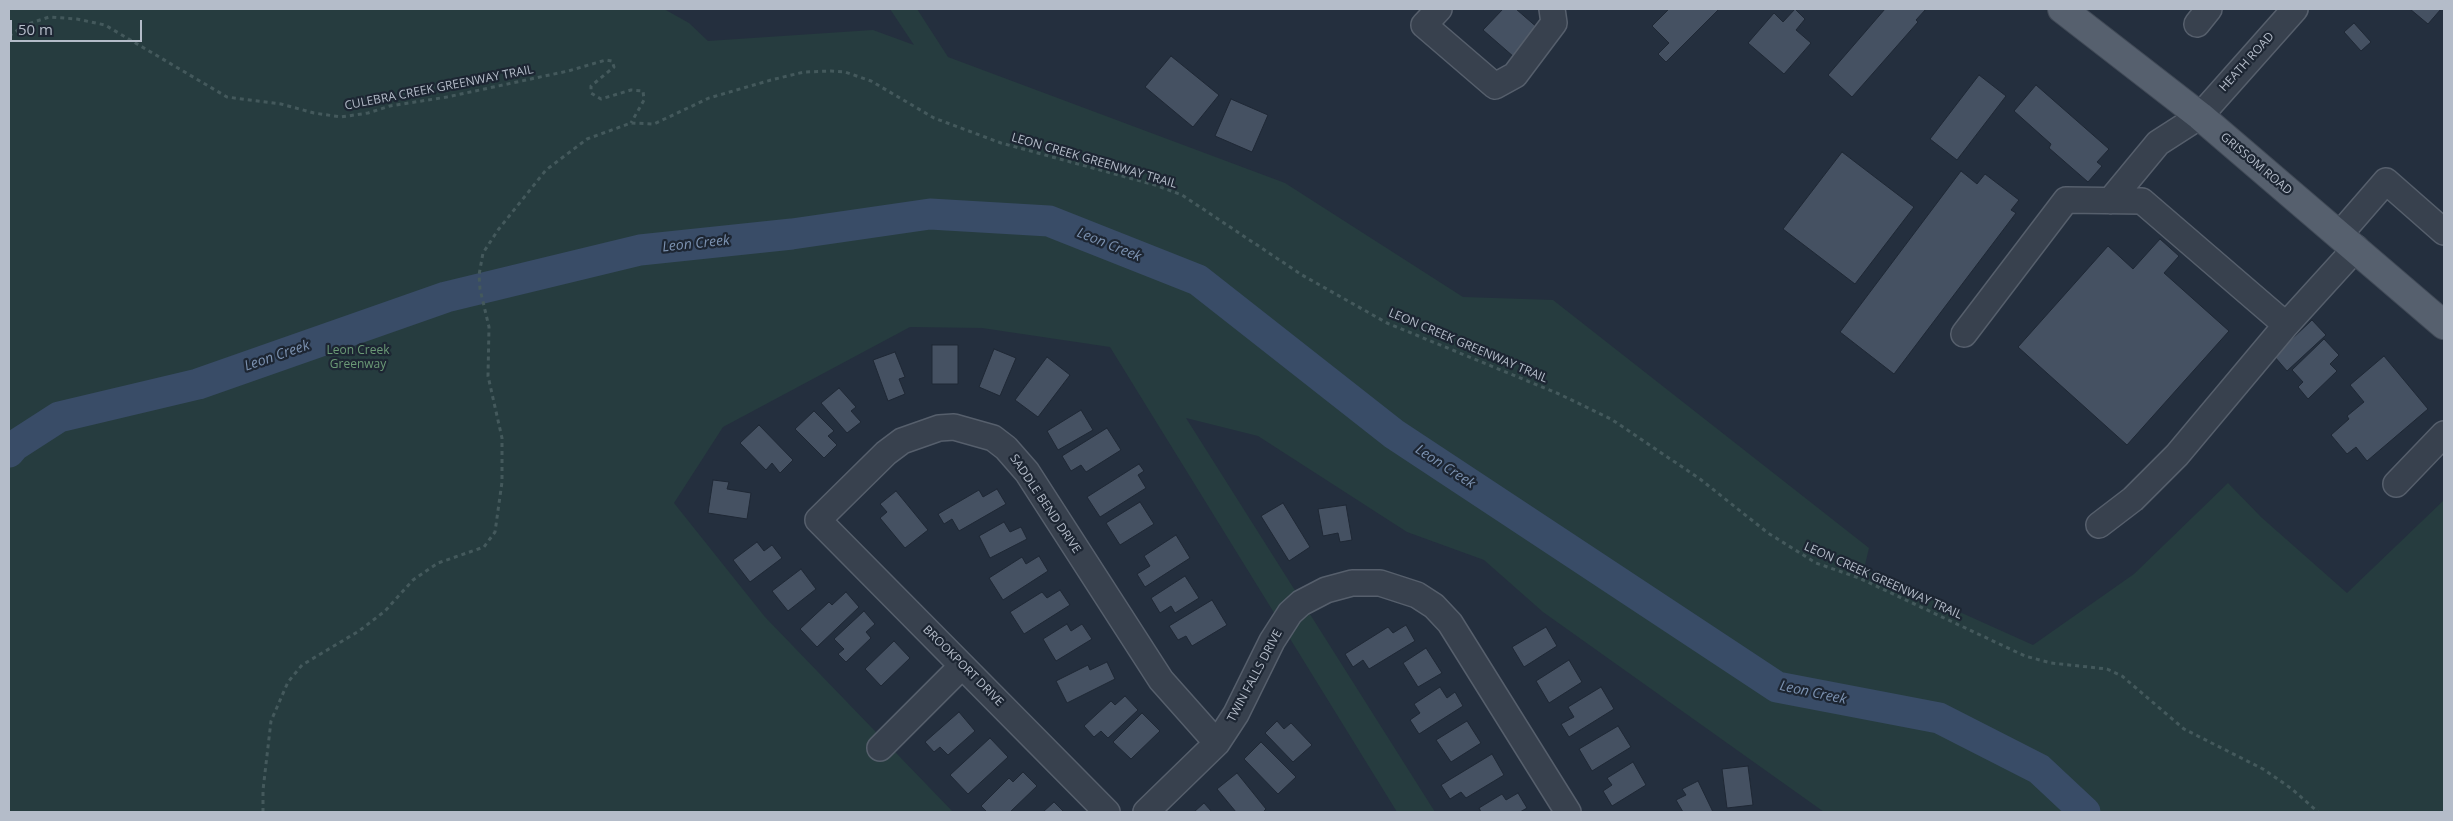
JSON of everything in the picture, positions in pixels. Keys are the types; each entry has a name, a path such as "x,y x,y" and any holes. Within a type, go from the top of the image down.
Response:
{"main road":[{"name":"GRISSOM ROAD","path":"2062,9 2200,116 2444,325"}],"street":[{"path":"1439,9 1424,25 1495,86 1515,75 1554,23 1552,9"},
{"name":"HEATH ROAD","path":"2110,201 2158,143 2200,116 2295,9"},
{"path":"2099,525 2133,499 2177,456 2286,325 2348,241 2386,181 2444,230"},
{"path":"1964,334 2066,200 2142,202 2286,325"},
{"name":"SADDLE BEND DRIVE","path":"818,520 886,453 908,438 939,428 954,428 993,438 1006,448 1022,465 1161,680 1217,743"},
{"path":"2396,484 2444,434"},
{"name":"BROOKPORT DRIVE","path":"818,520 1108,812"},
{"name":"TWIN FALLS DRIVE","path":"1146,812 1217,743 1236,714 1272,641 1290,613 1307,599 1326,590 1352,583 1380,582 1417,595 1434,606 1450,623 1568,812"},
{"path":"880,748 962,666"}],"path":[{"name":"CULEBRA CREEK GREENWAY TRAIL","path":"9,36 25,25 49,17 105,24 227,97 281,104 314,113 341,117 568,71 606,60 612,61 614,67 591,86 591,93 601,100 631,90 643,92 644,100 631,123"},
{"name":"LEON CREEK GREENWAY TRAIL","path":"263,812 263,790 271,721 288,682 302,665 359,631 385,611 413,580 438,563 484,547 495,532 502,482 502,438 488,376 489,327 480,289 479,274 484,253 498,230 552,165 587,139 631,123 654,124 709,98 804,72 845,72 871,81 934,118 1000,143 1155,185 1182,195 1302,275 1387,323 1559,394 1611,419 1700,479 1768,533 1816,563 1859,578 2025,656 2052,664 2107,669 2122,676 2184,729 2263,769 2292,789 2318,812"}],"green space":[{"name":"Leon Creek Greenway","path":"9,9 664,9 689,23 708,41 873,30 914,45 890,9 917,9 948,57 1285,183 1463,297 1553,300 1869,548 1864,569 2033,645 2134,574 2228,483 2261,517 2347,593 2444,500 2444,812 1824,812 1543,612 1484,560 1407,532 1258,436 1186,418 1435,812 1397,812 1110,347 982,328 910,327 723,427 674,503 765,617 953,812 9,812"}],"building":[{"path":"1503,9 1516,9 1539,29 1514,57 1483,30"},
{"path":"1669,9 1719,9 1666,62 1658,54 1669,43 1652,26"},
{"path":"1795,9 1805,19 1796,30 1811,43 1784,74 1748,43 1774,13 1783,22"},
{"path":"1885,9 1926,9 1916,20 1918,22 1852,97 1828,75"},
{"path":"2410,9 2441,9 2428,24"},
{"path":"2354,23 2371,42 2361,51 2344,32"},
{"path":"1171,56 1219,95 1193,127 1145,87"},
{"path":"1979,75 2006,96 1957,160 1930,139"},
{"path":"2036,85 2109,149 2097,162 2102,166 2088,182 2049,148 2051,144 2014,111"},
{"path":"1231,99 1268,115 1252,152 1215,136"},
{"path":"1842,152 1914,207 1855,284 1783,229"},
{"path":"1961,171 1977,184 1985,174 2019,200 2011,210 2016,213 1894,374 1840,332"},
{"path":"2160,239 2179,256 2164,273 2229,331 2127,445 2018,347 2108,246 2133,269"},
{"path":"2312,320 2326,335 2287,371 2274,356"},
{"path":"2324,339 2339,355 2330,364 2337,371 2308,399 2298,387 2303,382 2292,370"},
{"path":"932,345 958,345 958,384 932,384"},
{"path":"994,349 1016,358 1000,396 979,387"},
{"path":"895,352 905,377 899,379 905,394 888,401 873,360"},
{"path":"2384,356 2428,409 2367,461 2356,447 2347,454 2331,435 2349,419 2347,416 2364,402 2350,385"},
{"path":"1047,357 1070,375 1038,417 1015,400"},
{"path":"839,388 856,407 851,411 861,422 847,433 821,403"},
{"path":"1081,410 1093,430 1058,450 1047,431"},
{"path":"814,411 834,431 828,436 837,445 824,458 795,429"},
{"path":"759,425 793,460 780,473 772,463 766,470 740,443"},
{"path":"1107,428 1121,450 1086,472 1081,465 1071,471 1062,456"},
{"path":"1139,464 1144,471 1138,475 1146,488 1100,517 1087,497"},
{"path":"713,480 729,482 727,489 751,493 747,519 708,513"},
{"path":"997,489 1006,504 959,531 952,519 944,524 938,514 979,490 983,497"},
{"path":"896,491 928,530 905,548 880,518 887,512 880,504"},
{"path":"1140,502 1154,524 1120,545 1106,523"},
{"path":"1283,503 1310,547 1289,561 1261,516"},
{"path":"1346,505 1352,540 1340,542 1338,533 1323,536 1318,509"},
{"path":"1004,522 1010,532 1021,527 1027,539 990,558 979,536"},
{"path":"1176,535 1190,558 1145,587 1137,574 1150,566 1144,556"},
{"path":"757,542 764,551 772,545 782,558 750,582 733,560"},
{"path":"1039,556 1048,571 1003,600 989,578 1022,557 1026,564"},
{"path":"801,569 816,589 788,611 772,591"},
{"path":"1185,576 1199,598 1175,613 1171,606 1160,613 1151,598"},
{"path":"1060,590 1070,605 1024,634 1010,612 1042,592 1047,598"},
{"path":"846,592 859,607 817,647 800,629 829,602 832,605"},
{"path":"1212,600 1227,625 1192,646 1186,636 1178,640 1169,626"},
{"path":"864,611 875,624 866,632 871,638 846,662 838,654 844,649 834,639"},
{"path":"1067,624 1071,631 1082,624 1092,639 1056,661 1043,639"},
{"path":"1406,625 1415,641 1369,669 1363,660 1353,667 1345,654 1388,627 1393,633"},
{"path":"1546,627 1557,646 1524,667 1512,647"},
{"path":"894,641 910,658 881,686 865,669"},
{"path":"1426,648 1442,673 1418,687 1403,663"},
{"path":"1569,660 1582,682 1549,703 1536,681"},
{"path":"1107,662 1115,679 1067,703 1056,681 1088,665 1090,670"},
{"path":"1440,687 1447,698 1455,692 1463,706 1419,734 1410,720 1420,713 1414,704"},
{"path":"1601,687 1614,709 1569,737 1561,724 1574,717 1568,707"},
{"path":"1125,696 1138,710 1108,738 1101,731 1094,737 1084,726 1111,701 1115,705"},
{"path":"959,712 975,731 948,755 940,747 934,752 925,742"},
{"path":"1142,713 1160,731 1131,759 1113,742"},
{"path":"1277,721 1284,729 1291,723 1312,745 1293,762 1265,733"},
{"path":"1467,721 1481,743 1451,762 1436,740"},
{"path":"1618,726 1631,747 1592,771 1579,749"},
{"path":"990,738 1008,757 968,794 950,775"},
{"path":"1261,742 1296,777 1278,794 1244,759"},
{"path":"1492,754 1504,775 1466,798 1461,792 1450,799 1441,785"},
{"path":"1633,762 1646,785 1612,806 1603,791 1612,785 1607,778"},
{"path":"1748,766 1753,805 1727,808 1722,769"},
{"path":"1023,772 1037,786 1010,812 987,812 981,806 1009,778 1013,782"},
{"path":"1237,773 1266,809 1263,812 1236,812 1217,789"},
{"path":"1698,781 1713,812 1683,812 1676,800 1686,795 1682,789"},
{"path":"1518,793 1527,808 1520,812 1481,812 1479,808 1502,794 1506,800"},
{"path":"1054,802 1064,812 1043,812"},
{"path":"1204,803 1212,812 1194,812"}],"waterway":[{"name":"Leon Creek","path":"9,452 14,446 59,417 198,384 446,297 640,250 792,234 930,214 1049,221 1198,280 1394,434 1777,687 1939,718 2039,769 2085,812"}]}
